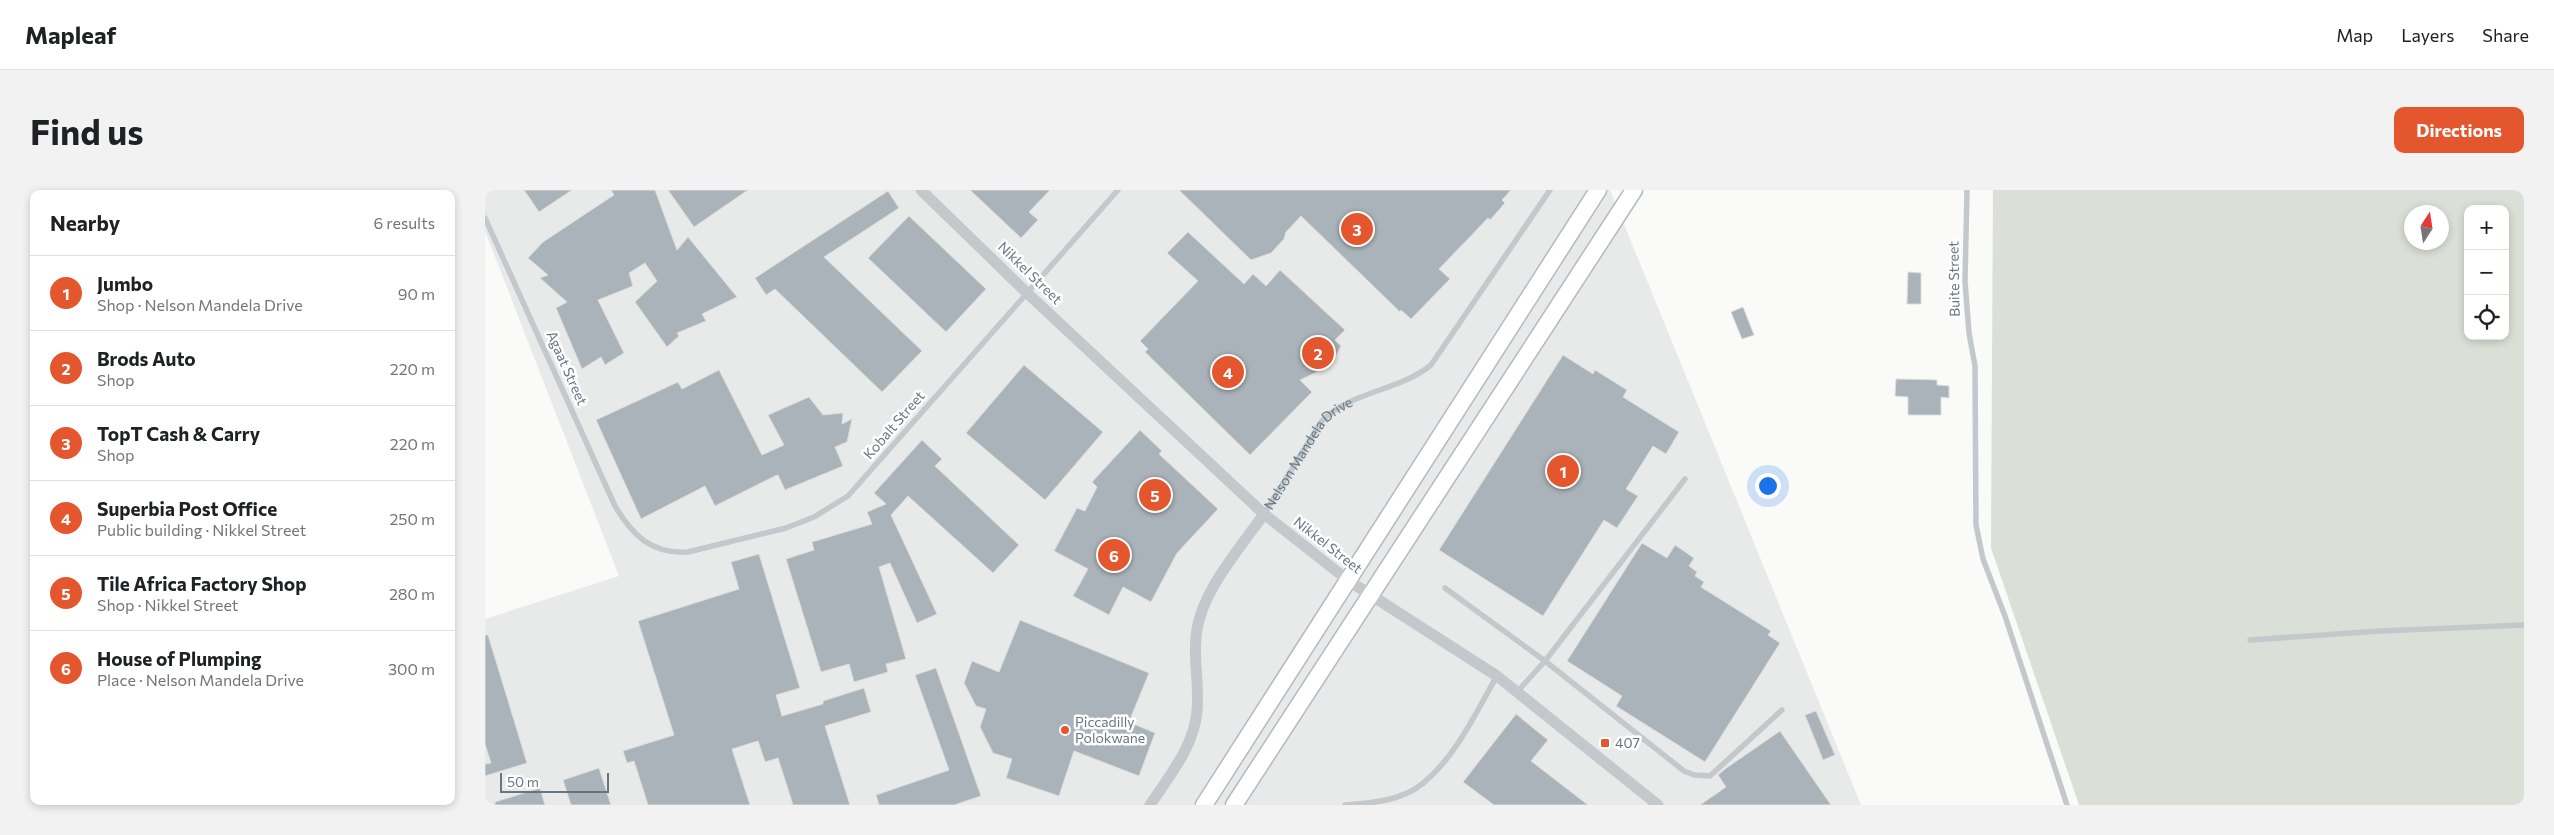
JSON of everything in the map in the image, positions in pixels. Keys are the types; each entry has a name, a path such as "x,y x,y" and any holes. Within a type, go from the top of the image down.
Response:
{"main road":[{"path":"1204,805 1598,190"},
{"path":"1233,805 1635,190"}],"street":[{"name":"Nikkel Street","path":"921,190 1026,292 1264,514 1349,581 1497,676 1658,805"},
{"name":"Nelson Mandela Drive","path":"1150,805 1190,742 1194,730 1197,711 1195,648 1201,613 1227,567 1264,514"}],"lane":[{"name":"Kobalt Street","path":"627,526 641,540 674,553 688,552 786,528 814,517 848,496 1118,190"},
{"name":"Nelson Mandela Drive","path":"1264,514 1321,422 1339,405 1414,377 1431,365 1550,190"},
{"name":"Buite Street","path":"1967,190 1967,309 1975,366 1976,525 1983,559 2005,616 2067,805"},
{"name":"Agaat Street","path":"485,218 615,506 627,526"},
{"path":"1517,692 1545,661 1685,479"},
{"path":"1445,588 1545,661 1684,771 1694,775 1710,776 1782,710"},
{"path":"2250,640 2380,631 2524,625"},
{"path":"1345,805 1389,800 1422,785 1437,769 1461,737 1497,676"}],"shaded area":[{"path":"485,190 1610,190 1861,805 485,805 485,619 619,576 485,231"},
{"path":"1993,190 2524,190 2524,805 2079,805 1991,548"}],"building":[{"path":"524,190 572,190 539,212"},
{"path":"611,190 655,190 677,250 688,237 737,297 702,314 706,321 677,333 679,336 667,347 635,302 657,281 645,263 629,273 633,286 598,300 624,353 605,365 601,357 582,369 556,308 567,302 540,278 548,275 528,258 543,242 614,195"},
{"path":"668,190 748,190 694,227"},
{"path":"970,190 1050,190 1029,212 1038,220 1021,238"},
{"path":"1179,190 1511,190 1502,200 1505,203 1490,220 1488,218 1439,269 1450,279 1411,319 1401,310 1400,312 1301,216 1286,232 1284,239 1271,253 1251,260"},
{"path":"888,191 899,208 824,257 922,351 882,392 775,289 766,295 755,278"},
{"path":"909,216 986,289 946,332 868,258"},
{"path":"1188,232 1244,284 1253,274 1266,286 1280,270 1345,330 1335,340 1341,346 1333,361 1327,367 1300,380 1312,392 1250,455 1145,352 1148,349 1140,341 1198,281 1167,253"},
{"path":"1908,272 1921,273 1921,304 1907,304"},
{"path":"1743,307 1754,335 1742,339 1731,312"},
{"path":"1563,355 1593,374 1595,370 1627,390 1623,397 1679,432 1666,454 1653,446 1626,489 1638,496 1617,528 1604,520 1543,616 1439,550"},
{"path":"1024,365 1103,432 1045,500 966,433"},
{"path":"719,370 762,455 784,445 768,415 809,397 823,415 843,413 842,424 852,419 847,442 835,447 843,466 785,490 778,475 715,506 705,486 641,519 596,420 678,382 682,389"},
{"path":"1896,379 1937,380 1937,385 1949,386 1949,398 1941,397 1941,415 1908,415 1908,397 1895,396"},
{"path":"1140,430 1162,451 1159,454 1218,509 1177,553 1151,602 1123,587 1109,615 1073,596 1088,569 1054,551 1077,508 1085,511 1097,487 1092,482"},
{"path":"922,440 942,459 935,466 1019,545 993,573 908,496 891,515 937,614 917,623 890,563 879,567 906,659 886,664 888,672 854,682 849,664 821,672 786,559 814,550 812,542 872,524 867,512 886,504 874,493"},
{"path":"1642,543 1667,558 1675,545 1694,558 1689,566 1697,572 1695,576 1704,582 1701,587 1771,631 1768,635 1780,643 1705,762 1616,706 1622,696 1567,661"},
{"path":"759,554 800,688 776,695 782,716 823,704 823,701 864,688 871,712 825,726 850,805 793,805 778,758 765,762 758,741 732,749 750,805 648,805 634,761 627,763 623,751 674,735 638,621 739,589 731,562"},
{"name":"Piccadilly Polokwane","path":"1020,620 1149,673 1129,722 1155,733 1139,776 1074,751 1059,796 1006,778 1012,759 993,753 980,727 986,709 976,706 964,683 972,661 999,672"},
{"path":"485,635 488,635 527,763 485,776 485,764 491,763 485,744"},
{"path":"936,668 981,796 954,805 879,805 876,795 949,770 915,675"},
{"path":"1816,711 1835,755 1823,760 1805,715"},
{"path":"1516,714 1548,740 1531,761 1588,805 1494,805 1463,782"},
{"path":"1780,731 1831,805 1700,805 1726,787 1718,775"},
{"path":"599,768 611,805 571,805 563,780"},
{"path":"540,788 545,805 495,805 495,802"}],"place":[{"name":"TopT Cash & Carry","path":"1357,229"},
{"name":"Brods Auto","path":"1318,353"},
{"name":"Superbia Post Office","path":"1228,372"},
{"name":"Jumbo","path":"1563,471"},
{"name":"Tile Africa Factory Shop","path":"1155,495"},
{"name":"House of Plumping","path":"1114,555"},
{"name":"Piccadilly Polokwane","path":"1065,730"},
{"name":"407","path":"1605,743"}]}
